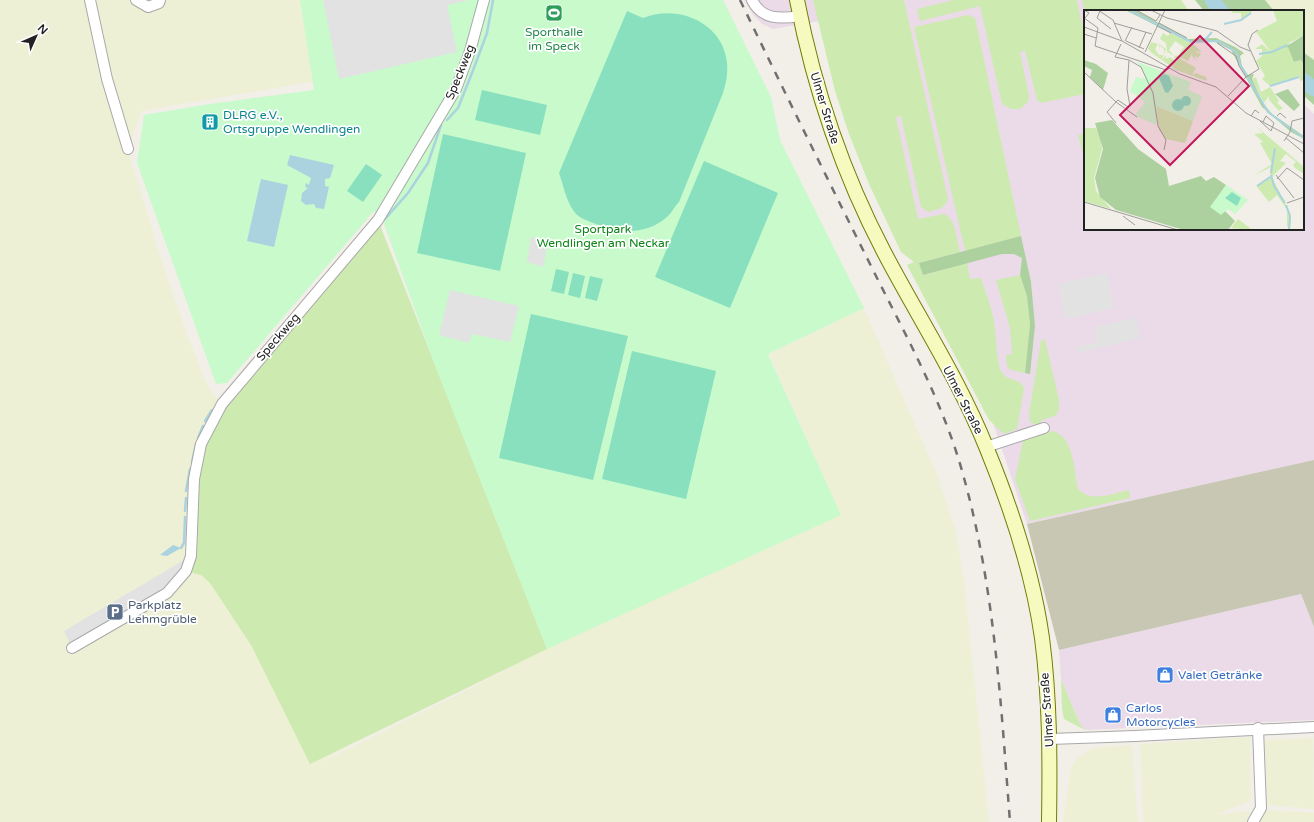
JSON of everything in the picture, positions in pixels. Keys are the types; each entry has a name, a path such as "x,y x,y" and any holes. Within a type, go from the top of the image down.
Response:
{"main road":[{"name":"Ulmer Straße","path":"797,0 822,102 850,182 883,250 972,416 1004,490 1026,560 1042,638 1050,738 1049,822"}],"street":[{"path":"90,0 107,79 128,149"},
{"path":"136,0 148,7 159,3 160,0"},
{"name":"Speckweg","path":"72,648 167,593 177,583 186,570 191,556 194,479 201,444 219,411 239,382 378,220 456,89 470,51 484,0"},
{"path":"752,0 761,12 771,17 784,18 800,16"},
{"path":"986,447 1044,428"},
{"path":"1050,738 1135,736 1258,728 1314,727"},
{"path":"1253,822 1261,808 1258,728"}],"shaded area":[{"path":"0,0 305,0 316,81 142,111 128,149 159,253 188,337 209,389 222,404 434,370 841,515 769,354 864,308 937,475 955,528 964,579 989,822 0,822","holes":["511,668 319,763 351,744"]},
{"path":"323,0 469,0 447,5 457,52 339,79"},
{"path":"744,0 1123,0 1084,10 1084,230 1304,230 1304,104 1314,114 1314,460 1027,524 980,384 917,267 820,21 773,29 762,24 754,16"},
{"path":"1265,0 1314,0 1314,60 1304,53 1304,10 1273,10"},
{"path":"531,237 548,242 543,267 527,262"},
{"path":"1107,273 1114,308 1065,319 1058,284"},
{"path":"450,290 519,306 510,342 472,334 469,343 439,335"},
{"path":"1136,318 1140,338 1078,353 1076,347 1097,342 1094,327"},
{"path":"1314,460 1314,627 1301,594 1059,650 1027,524"},
{"name":"Parkplatz Lehmgrüble","path":"191,556 177,583 72,648 64,631"},
{"path":"1301,594 1314,627 1314,720 1085,730 1080,724 1061,679 1059,650"},
{"path":"1250,737 1251,801 1217,814 1267,810 1314,813 1314,822 1143,822 1140,744"},
{"path":"1313,738 1314,809 1267,805 1265,740"},
{"path":"1132,745 1138,822 1063,822 1071,768 1078,758 1093,748"}],"green space":[{"name":"Sportpark Wendlingen am Neckar","path":"300,0 723,0 771,97 780,140 864,308 768,354 841,515 547,649 434,363 383,221 374,211 227,383 216,384 137,163 144,115 210,104 314,90"},
{"path":"813,0 904,0 948,199 943,207 935,210 928,212 921,207 901,116 896,117 918,219 944,214 948,216 954,225 960,252 919,263 924,275 967,262 970,279 981,278 993,316 998,362 1001,371 1006,377 1019,382 1024,388 1017,429 1004,434 989,420 907,265 914,262 901,252 869,184 849,134 835,91"},
{"path":"954,0 1077,0 1084,34 1084,94 1041,103 1037,100 1025,51 1020,52 1029,96 1028,102 1020,109 1011,109 1002,104 980,6 920,21 917,9"},
{"path":"1082,0 1181,0 1188,10 1084,10"},
{"path":"1195,0 1265,0 1273,10 1203,10"},
{"path":"627,11 643,18 656,14 670,13 683,15 696,20 708,27 717,37 724,49 727,63 723,93 679,202 668,216 660,222 652,227 633,231 614,230 580,217 568,202 559,173"},
{"path":"968,15 975,18 976,22 1021,236 965,251 914,27"},
{"path":"1304,53 1314,60 1314,105 1304,96"},
{"path":"482,90 547,105 540,135 475,120"},
{"path":"1084,133 1084,157 1078,135"},
{"path":"443,134 526,153 500,271 417,253"},
{"path":"704,161 778,193 730,308 655,277"},
{"path":"366,164 382,175 363,202 347,191"},
{"path":"378,220 547,649 310,764 251,645 210,583 201,575 186,571 201,444 222,404"},
{"path":"1021,236 1031,282 1035,326 1030,374 1025,373 1030,325 1027,296 1020,275 1022,258 1014,254 1002,254 923,275 919,263"},
{"path":"556,269 569,272 564,294 551,291"},
{"path":"573,273 585,276 580,298 568,295"},
{"path":"1020,275 1027,296 1030,325 1025,373 1011,370 1007,366 1006,355 1012,354 1010,328 996,280"},
{"path":"590,276 603,279 597,301 585,298"},
{"path":"531,314 628,336 593,480 499,458"},
{"path":"1045,339 1059,400 1059,410 1055,416 1042,420 1040,424 1033,424 1030,421 1029,413 1041,341"},
{"path":"632,351 716,371 686,499 602,479"},
{"path":"1053,431 1060,434 1069,447 1074,464 1078,489 1089,496 1096,497 1129,490 1130,498 1030,521 1015,479 1023,441"},
{"path":"1061,679 1080,724 1085,730 1064,719 1062,709"}],"water":[{"path":"290,155 334,165 330,178 325,179 325,186 329,187 324,209 316,208 314,204 306,205 301,201 302,193 308,188 305,187 306,183 309,185 311,178 287,165"},
{"path":"261,179 288,185 274,247 247,241"},
{"path":"173,545 181,548 167,556 160,555"}],"waterway":[{"path":"447,120 458,108 472,73 487,33 493,0"},
{"path":"1212,0 1220,10"},
{"path":"1304,81 1314,89"},
{"path":"1307,83 1314,82"},
{"path":"385,219 408,193 428,163 441,125"},
{"path":"205,421 212,410"},
{"path":"198,438 203,426"},
{"path":"192,462 196,444"},
{"path":"186,491 190,469"},
{"path":"185,511 186,498"},
{"path":"181,548 184,543 185,517"}],"railway":[{"path":"740,0 912,347 936,399 956,451 975,520 990,605 1000,692 1010,822"}],"place":[{"name":"Sporthalle im Speck","path":"554,13"},
{"name":"DLRG e.V., Ortsgruppe Wendlingen","path":"210,122"},
{"name":"Parkplatz Lehmgrüble","path":"115,612"},
{"name":"Valet Getränke","path":"1165,675"},
{"name":"Carlos Motorcycles","path":"1113,715"}]}
